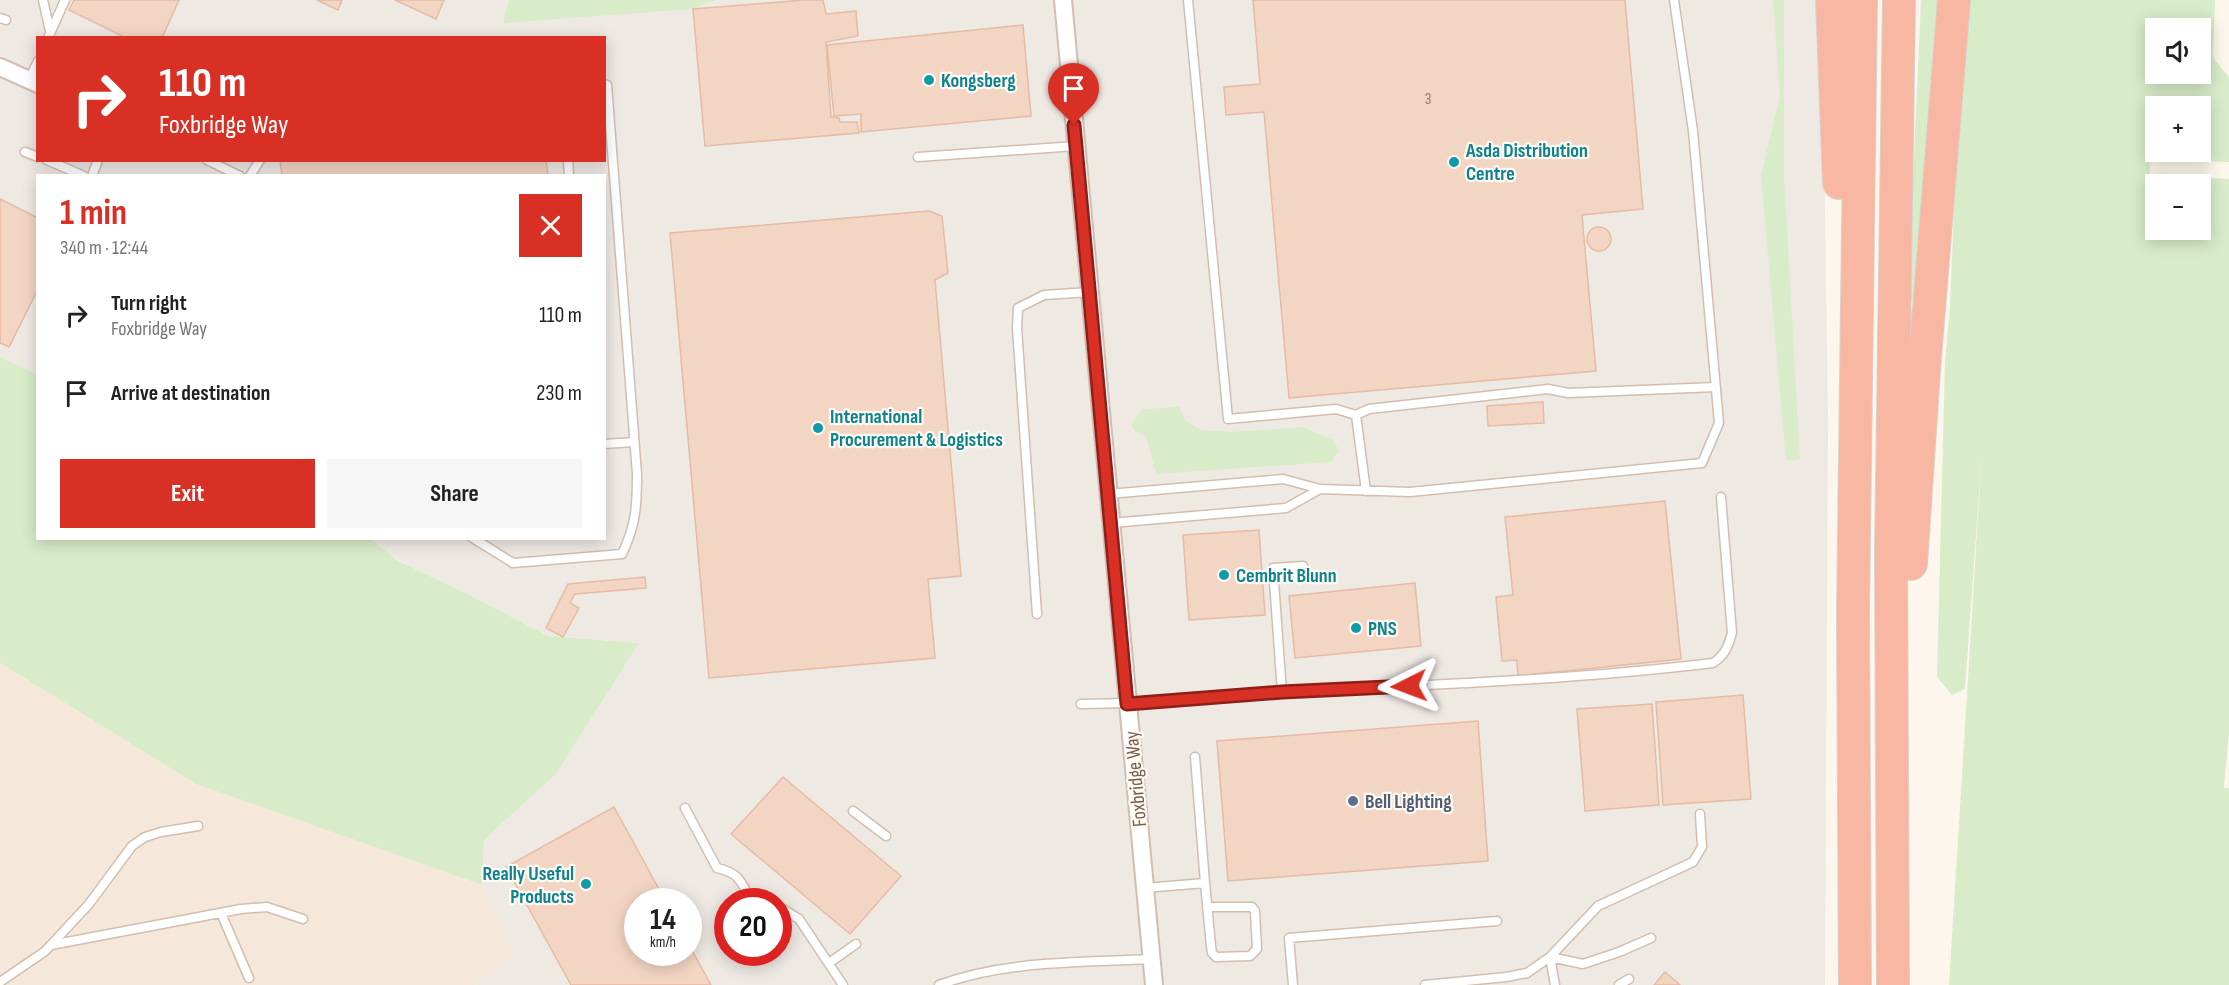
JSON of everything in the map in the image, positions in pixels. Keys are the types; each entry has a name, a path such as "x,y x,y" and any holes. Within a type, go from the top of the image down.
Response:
{"highway":[{"path":"1832,0 1853,613"},
{"path":"1855,985 1853,613 1861,0"},
{"path":"1893,985 1891,552 1899,0"},
{"path":"1892,869 1924,370 1954,0"}],"street":[{"name":"Foxbridge Way","path":"1063,0 1154,985"},
{"path":"0,67 33,82"}],"lane":[{"path":"43,0 49,34"},
{"path":"49,34 65,0"},
{"path":"1188,0 1228,419 1336,409 1356,416 1369,409 1548,389 1568,393 1716,387"},
{"path":"1108,494 1283,479 1320,489 1410,492 1702,463 1719,423 1693,131 1674,0"},
{"path":"476,540 513,563 622,555 632,534 638,508 609,150 606,85"},
{"path":"918,157 1076,146"},
{"path":"25,152 36,156"},
{"path":"52,162 79,174"},
{"path":"212,162 236,174"},
{"path":"1037,614 1017,328 1018,308 1044,295 1090,292"},
{"path":"1356,416 1366,491"},
{"path":"606,444 634,442"},
{"path":"1111,523 1286,508 1320,489"},
{"path":"1082,704 1127,704 1282,692 1496,681 1713,663 1722,657 1732,633 1721,497"},
{"path":"1282,692 1273,568 1304,566"},
{"path":"1195,757 1207,907 1212,953 1216,957 1250,956 1254,953 1257,949 1256,911 1252,906 1207,907"},
{"path":"686,808 717,867 732,871 744,888"},
{"path":"853,811 886,836"},
{"path":"1425,985 1527,973 1550,957 1598,906 1693,862 1702,847 1700,814"},
{"path":"0,982 51,945 89,904 132,846 145,837 161,832 198,826"},
{"path":"1145,888 1205,883"},
{"path":"51,945 221,913 267,907 303,919"},
{"path":"221,913 249,978"},
{"path":"792,915 799,919 843,985"},
{"path":"1293,985 1289,938 1497,921"},
{"path":"1550,957 1583,964 1651,938"},
{"path":"829,963 856,944"},
{"path":"1550,957 1555,985"},
{"path":"939,985 1002,969 1151,959"},
{"path":"1618,985 1629,979"}],"shaded area":[{"path":"0,0 1822,0 1828,420 1825,985 476,985 515,953 482,885 484,840 556,774 639,643 548,636 398,561 372,540 606,540 606,174 36,174 36,374 0,357"},
{"path":"0,663 196,784 482,885 515,953 476,985 0,985"}],"green space":[{"path":"509,0 715,0 693,9 503,23"},
{"path":"1773,0 1784,0 1784,176 1800,459 1786,461 1761,176 1780,96"},
{"path":"1921,0 1947,0 1920,282 1907,312"},
{"path":"1970,0 2215,0 2213,58 2229,77 2229,162 2211,162 2211,96 2145,96 2145,162 2150,162 2150,174 2145,174 2145,240 2211,240 2211,178 2229,179 2229,732 2224,788 2229,788 2229,985 1949,985 1982,452 1965,689 1952,695 1937,677 1945,363 1950,306 1957,137"},
{"path":"0,357 36,374 36,540 372,540 398,561 548,636 639,643 556,774 484,840 482,885 196,784 0,663"},
{"path":"1179,407 1186,421 1201,430 1231,432 1304,427 1334,441 1339,451 1331,462 1156,474 1146,436 1136,432 1131,425 1142,409"}],"building":[{"path":"74,0 179,0 163,36 122,36 69,10"},
{"path":"317,0 342,0 338,10"},
{"path":"395,0 444,0 436,19"},
{"path":"823,0 826,14 856,11 858,36 826,42 831,117 839,118 840,122 857,122 859,133 705,146 693,9"},
{"name":"Asda Distribution Centre","path":"1253,0 1625,0 1643,209 1582,215 1596,371 1289,398 1264,112 1226,115 1224,87 1260,84"},
{"name":"Kongsberg","path":"1023,25 1031,116 861,132 861,114 834,116 827,45"},
{"path":"280,162 546,162 548,174 282,174"},
{"path":"0,199 36,217 36,293 9,347 0,343"},
{"name":"International Procurement & Logistics","path":"929,211 942,216 948,273 935,280 961,576 928,579 935,658 709,678 670,233"},
{"path":"1599,227 1608,230 1611,239 1608,248 1599,251 1590,248 1587,239 1590,230"},
{"path":"1543,402 1544,423 1488,426 1487,406"},
{"path":"1665,501 1681,659 1518,676 1517,660 1502,661 1496,597 1513,595 1505,517"},
{"name":"Cembrit Blunn","path":"1259,530 1265,615 1189,620 1183,535"},
{"path":"645,577 646,588 575,594 570,603 579,608 563,637 546,628 568,584"},
{"name":"PNS","path":"1415,583 1421,646 1295,658 1289,596"},
{"path":"1743,695 1751,799 1663,805 1656,702"},
{"path":"1652,704 1659,805 1585,811 1577,709"},
{"name":"Bell Lighting","path":"1478,721 1488,861 1228,881 1217,741"},
{"path":"783,777 901,876 850,934 731,834"},
{"name":"Really Useful Products","path":"614,807 658,888 624,888 624,966 701,966 711,985 571,985 506,867"},
{"path":"1665,972 1680,985 1654,985"}],"place":[{"name":"Kongsberg","path":"929,80"},
{"name":"Asda Distribution Centre","path":"1454,162"},
{"name":"International Procurement & Logistics","path":"818,428"},
{"name":"Cembrit Blunn","path":"1224,575"},
{"name":"PNS","path":"1356,628"},
{"name":"Bell Lighting","path":"1353,801"},
{"name":"Really Useful Products","path":"586,884"}],"route":[{"path":"1074,125 1127,704 1282,692 1409,686"}]}
